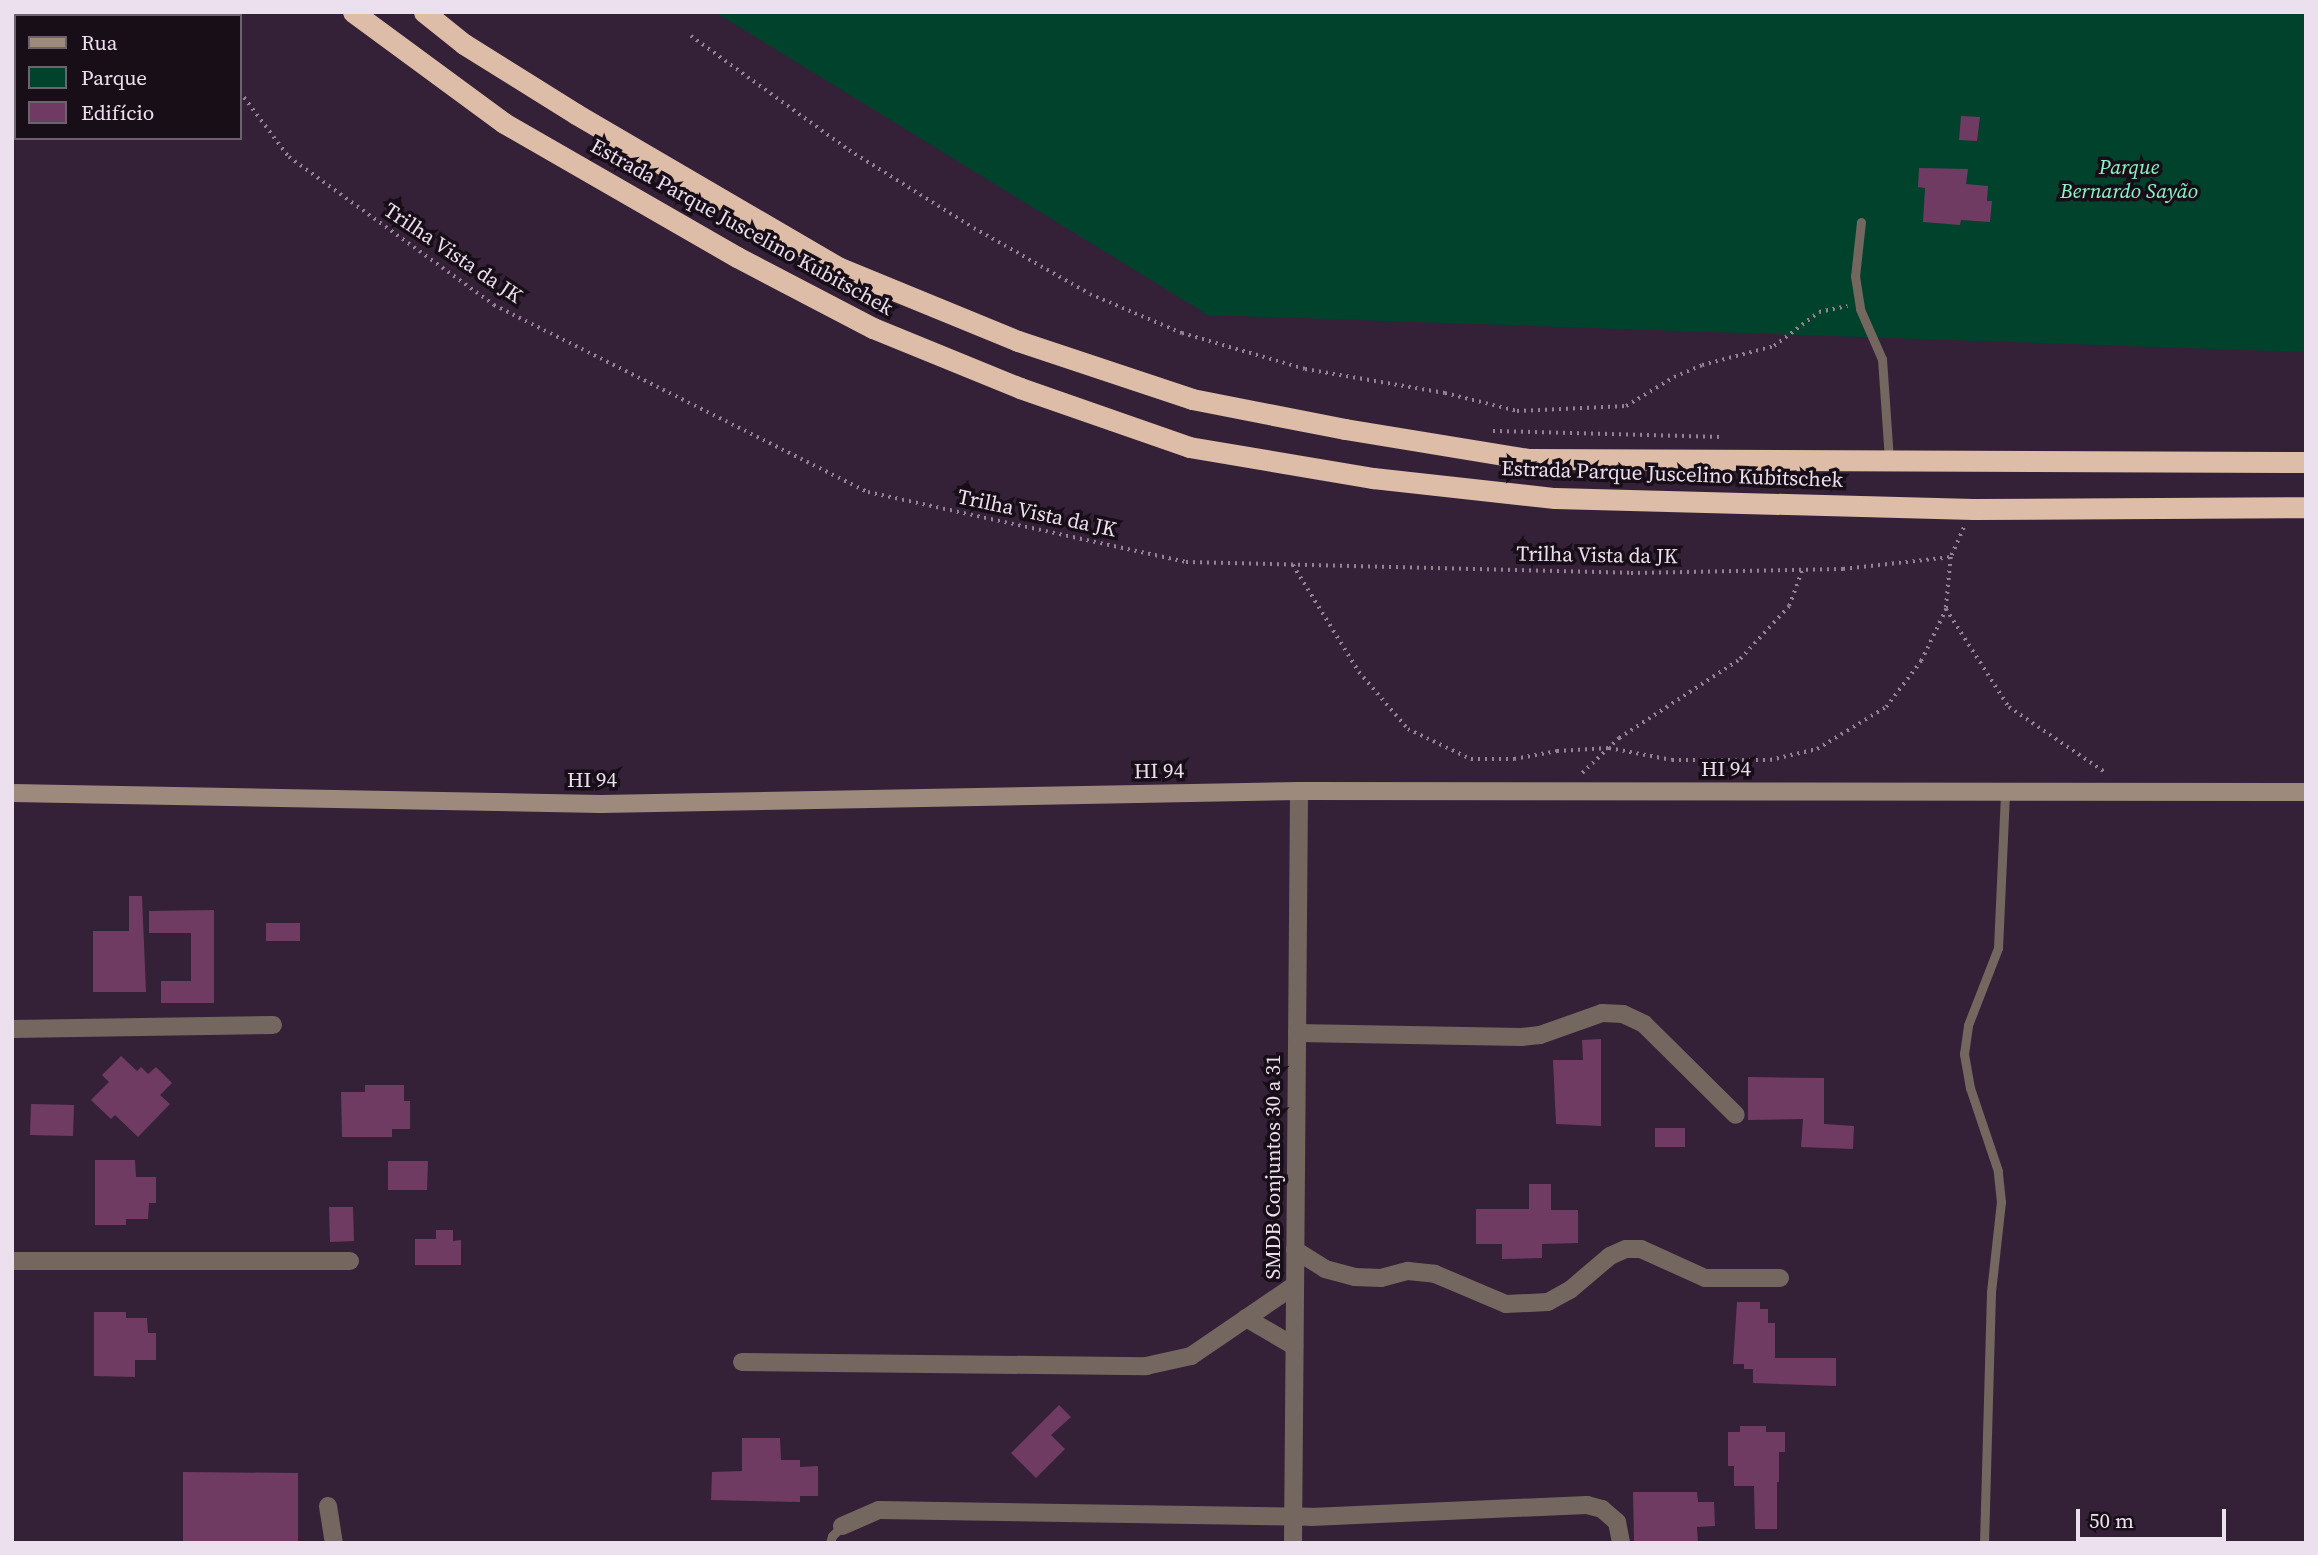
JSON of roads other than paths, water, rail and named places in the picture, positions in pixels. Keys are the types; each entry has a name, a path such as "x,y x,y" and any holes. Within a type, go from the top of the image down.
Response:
{"highway":[{"name":"Estrada Parque Juscelino Kubitschek","path":"353,12 504,123 737,257 873,328 1020,388 1189,447 1373,478 1555,498 1973,509 2306,507"},
{"name":"Estrada Parque Juscelino Kubitschek","path":"424,12 464,44 576,114 840,268 1018,341 1192,399 1345,429 1528,459 2306,462"}],"street":[{"name":"HI 94","path":"12,793 601,804 1299,791 2306,792"},
{"name":"SMDB Conjuntos 30 a 31","path":"1293,1543 1299,791"},
{"path":"1297,1033 1521,1037 1541,1035 1602,1013 1623,1014 1644,1024 1736,1115"},
{"path":"12,1029 273,1025"},
{"path":"1296,1250 1325,1269 1356,1277 1381,1278 1408,1271 1436,1274 1506,1304 1548,1303 1570,1290 1610,1256 1626,1249 1641,1249 1705,1278 1780,1278"},
{"path":"12,1261 349,1261"},
{"path":"742,1362 1146,1366 1191,1356 1295,1285"},
{"path":"1246,1318 1294,1346"},
{"path":"328,1506 334,1543"},
{"path":"842,1526 879,1510 1293,1517 1587,1506 1602,1509 1617,1522 1621,1543"}],"lane":[{"path":"1861,222 1855,276 1860,309 1882,359 1889,460"},
{"path":"1984,1543 1990,1292 2001,1202 1998,1171 1970,1088 1964,1054 1968,1025 1998,948 2005,792"},
{"path":"830,1543 832,1536 842,1526"}],"park label":[{"name":"Parque Bernardo Sayão","path":"2129,179"}]}
